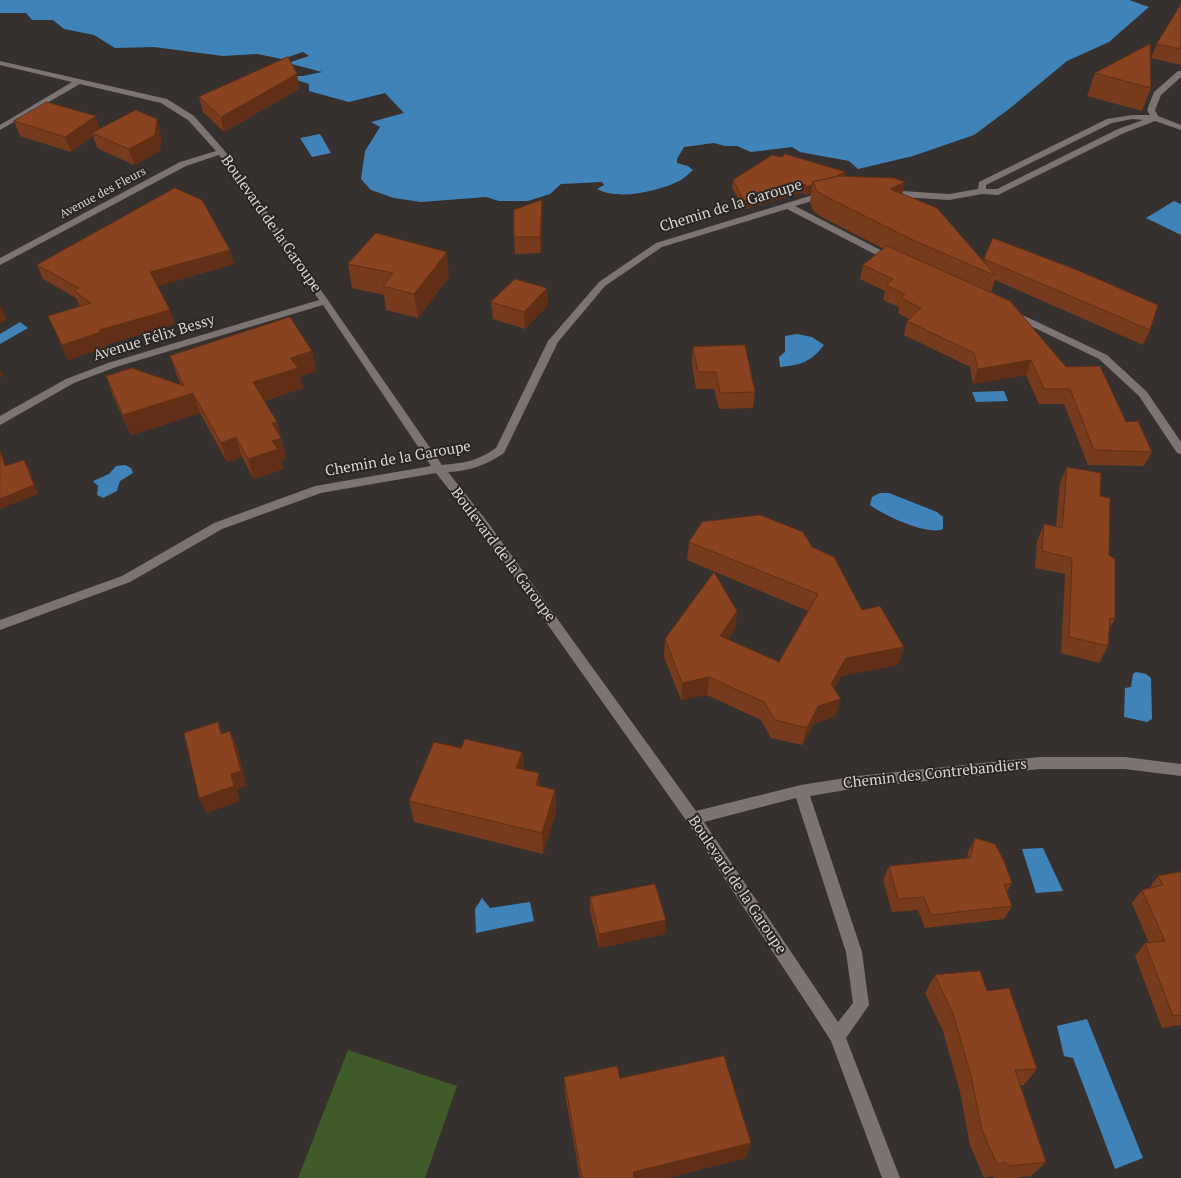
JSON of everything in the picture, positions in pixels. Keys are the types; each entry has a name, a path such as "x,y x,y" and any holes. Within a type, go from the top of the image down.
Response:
{"street":[{"name":"Boulevard de la Garoupe","path":"0,63 164,101 190,118 221,152 439,469 482,523 693,818 837,1036 891,1178"},
{"path":"1155,118 1151,110 1157,94 1181,73"},
{"path":"0,128 77,82"},
{"path":"982,191 982,184 1110,121 1132,117 1155,118 1179,129"},
{"path":"871,192 950,197 982,191 998,192 1121,131 1155,118"},
{"name":"Avenue des Fleurs","path":"0,262 183,164 221,152"},
{"name":"Chemin de la Garoupe","path":"0,625 126,579 218,526 319,489 439,469 467,467 488,459 500,450 553,341 602,284 659,245 786,205 835,192"},
{"path":"786,205 904,265"},
{"name":"Avenue Félix Bessy","path":"0,421 70,381 104,368 325,301"},
{"path":"1004,310 1103,357 1143,394 1181,450"},
{"name":"Chemin des Contrebandiers","path":"693,818 801,791 858,782 1040,763 1125,763 1181,770"},
{"path":"801,791 854,952 860,1005 837,1036"}],"green space":[{"path":"348,1050 457,1086 425,1178 298,1178"}],"water":[{"path":"0,0 1129,0 1149,7 1109,42 1067,61 974,135 913,156 858,169 849,161 800,152 792,147 751,152 737,146 725,146 714,143 684,147 677,159 677,163 688,166 693,170 681,180 651,191 628,194 606,193 597,189 604,185 602,182 561,184 550,194 528,201 499,201 486,197 421,202 394,198 371,190 361,179 365,151 380,127 371,122 404,113 385,93 349,102 309,91 309,84 290,76 303,76 322,72 288,63 309,56 303,52 282,59 257,54 223,56 154,47 115,48 94,35 64,29 53,20 32,20 26,13 0,13"},
{"path":"320,134 331,153 312,157 300,138"},
{"path":"1174,201 1181,204 1181,235 1146,218"},
{"path":"20,322 28,328 0,344 0,334"},
{"path":"797,334 812,337 824,345 805,362 780,367 779,357 785,352 785,336"},
{"path":"1004,391 1008,401 976,402 972,392"},
{"path":"125,465 131,468 133,473 120,481 117,491 103,498 97,495 98,486 93,481 109,474 116,466"},
{"path":"880,493 889,493 937,512 943,517 943,529 927,530 895,519 876,509 870,505 872,497"},
{"path":"1136,672 1146,674 1151,678 1152,719 1147,722 1124,717 1125,688 1131,687 1133,674"},
{"path":"1043,848 1063,891 1036,893 1022,849"},
{"path":"482,898 490,908 530,902 534,921 476,933 475,909"},
{"path":"1087,1019 1143,1158 1115,1169 1073,1058 1064,1056 1057,1026"}],"building":[{"path":"1181,4 1181,49 1157,44"},
{"path":"1150,44 1151,88 1095,73"},
{"path":"288,57 297,74 221,117 199,97"},
{"path":"47,102 96,116 65,137 14,121"},
{"path":"136,110 157,119 155,135 129,149 92,133"},
{"path":"785,154 846,172 838,175 842,176 813,182 812,185 806,187 805,184 744,201 733,180 772,155 782,157"},
{"path":"839,176 894,178 905,182 890,189 937,208 996,276 913,240 823,195 817,191 813,182"},
{"path":"175,188 202,200 230,250 150,272 170,310 99,330 101,332 62,345 48,316 91,303 74,291 79,288 37,265"},
{"path":"542,200 540,237 514,237 514,210"},
{"path":"376,233 447,252 414,294 383,286 393,273 348,264"},
{"path":"993,238 1077,270 1158,305 1150,330 984,259"},
{"path":"887,246 1010,301 1066,367 1100,366 1126,422 1138,421 1152,452 1094,450 1070,389 1044,389 1031,360 978,369 974,353 907,321 921,308 901,298 905,294 886,285 893,279 863,265"},
{"path":"515,279 547,288 524,312 491,302"},
{"path":"290,317 312,351 290,358 298,368 253,382 277,422 272,423 281,438 272,441 278,449 248,459 236,437 221,443 193,393 123,415 106,376 132,368 184,386 170,356"},
{"path":"745,345 755,392 720,393 716,372 698,372 693,347"},
{"path":"0,451 5,466 24,460 34,485 0,499"},
{"path":"1067,467 1101,473 1100,496 1110,498 1109,555 1115,559 1115,619 1110,618 1108,646 1069,637 1072,558 1042,551 1044,524 1062,528"},
{"path":"760,515 803,532 812,547 834,557 862,610 880,606 904,647 846,658 831,684 841,699 818,706 807,728 775,720 764,702 709,677 682,683 665,639 714,572 737,611 720,636 779,662 818,594 689,542 702,522"},
{"path":"218,722 221,734 230,731 241,771 231,774 234,786 199,798 184,733"},
{"path":"465,739 522,752 516,768 539,773 536,785 555,790 542,833 409,801 434,742 461,748"},
{"path":"975,838 995,844 1012,883 1004,885 1012,906 931,915 924,897 898,899 889,866 970,858"},
{"path":"1181,872 1181,1015 1173,1016 1145,943 1165,941 1142,890 1163,885 1158,876"},
{"path":"655,884 666,920 599,934 590,897"},
{"path":"980,971 987,991 1009,988 1037,1069 1015,1070 1046,1162 1010,1166 1005,1162 997,1164 982,1130 971,1076 953,1014 935,975"},
{"path":"724,1056 751,1143 633,1172 634,1178 582,1178 564,1077 617,1066 620,1078"}]}
